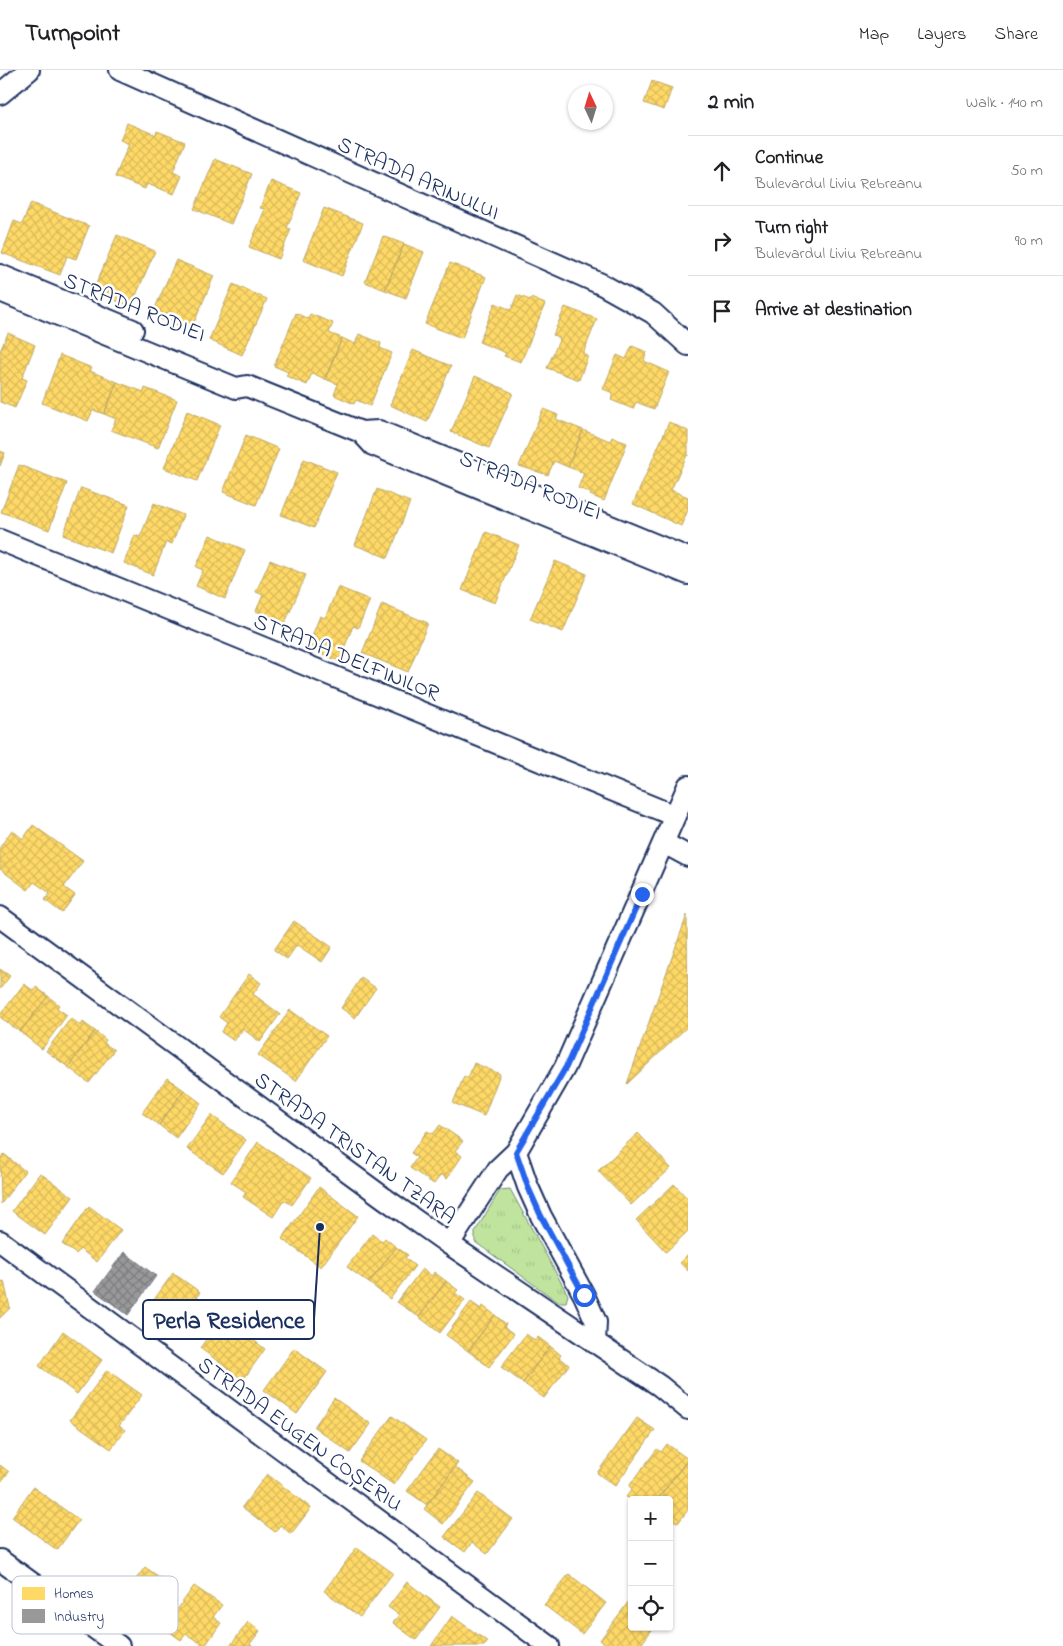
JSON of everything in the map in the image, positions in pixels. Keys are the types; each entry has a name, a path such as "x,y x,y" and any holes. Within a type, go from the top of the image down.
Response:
{"street":[{"path":"0,94 29,70"},
{"name":"STRADA ARINULUI","path":"120,70 601,284 653,313 688,345"},
{"name":"STRADA RODIEI","path":"0,275 240,375 248,386"},
{"name":"STRADA RODIEI","path":"0,291 236,388 248,386 361,432 373,445 688,574"},
{"name":"STRADA RODIEI","path":"361,432 379,431 688,558"},
{"name":"STRADA DELFINILOR","path":"0,540 675,816"},
{"path":"449,1244 498,1169 516,1152 566,1067 688,786"},
{"path":"664,843 688,856"},
{"name":"STRADA TRISTAN TZARA","path":"0,917 449,1244 660,1386 688,1409"},
{"path":"516,1152 528,1187 541,1216 584,1295 596,1322 596,1342"},
{"name":"STRADA EUGEN COȘERIU","path":"0,1241 549,1646"},
{"path":"0,1560 22,1576"},
{"path":"102,1634 119,1646"}],"green space":[{"path":"510,1189 568,1295 566,1302 558,1302 475,1242 475,1232 500,1190"}],"building: Homes":[{"path":"652,81 672,88 664,110 644,103"},
{"path":"127,123 156,135 157,131 185,142 173,172 182,176 174,194 147,184 145,189 115,177 129,144 120,140"},
{"path":"215,159 252,174 231,224 194,209"},
{"path":"271,181 301,193 287,228 291,229 279,259 249,247 265,209 260,208"},
{"path":"31,203 89,226 76,259 67,256 60,275 2,253 14,221 22,224"},
{"path":"324,208 363,223 342,276 303,260"},
{"path":"117,235 155,251 131,307 93,291"},
{"path":"383,236 404,244 385,290 365,282"},
{"path":"404,244 424,252 406,298 385,290"},
{"path":"176,260 214,276 190,332 152,315"},
{"path":"450,263 486,277 462,338 425,324"},
{"path":"233,284 267,299 242,355 209,340"},
{"path":"517,295 545,304 521,362 504,356 506,353 479,342 495,303 511,310"},
{"path":"565,307 597,319 583,354 588,356 579,380 547,368 560,338 553,335"},
{"path":"296,313 308,319 310,314 333,323 329,333 342,338 325,379 312,373 307,385 286,376 288,372 274,366"},
{"path":"8,333 35,345 22,378 27,380 15,408 0,402 0,351"},
{"path":"359,334 381,343 380,348 392,353 370,406 356,400 354,404 334,395 338,384 325,379 342,338 355,344"},
{"path":"632,346 647,352 644,361 669,372 654,409 636,402 633,409 611,400 613,393 603,389 617,355 626,359"},
{"path":"413,350 451,366 427,422 390,405"},
{"path":"60,355 92,368 90,371 117,382 104,414 93,410 88,421 42,403"},
{"path":"475,376 513,393 489,448 451,432"},
{"path":"117,382 144,392 145,388 177,400 158,448 111,430 116,419 104,414"},
{"path":"543,409 558,415 556,419 583,430 568,467 554,461 548,475 519,466"},
{"path":"187,411 220,425 197,481 164,468"},
{"path":"669,422 688,431 688,456 671,490 688,497 688,510 681,526 633,504"},
{"path":"583,430 610,441 612,437 627,443 604,501 578,488 584,473 568,467"},
{"path":"246,435 279,449 256,505 223,492"},
{"path":"0,451 5,453 0,466"},
{"path":"304,459 337,472 314,528 281,515"},
{"path":"19,465 67,483 49,530 1,512"},
{"path":"81,488 129,505 111,553 63,535"},
{"path":"377,489 410,502 388,558 355,545"},
{"path":"154,503 183,515 172,544 166,542 153,575 124,563 135,535 140,537"},
{"path":"486,532 519,545 495,603 462,590"},
{"path":"210,535 245,550 225,599 196,586 203,570 196,567"},
{"path":"270,560 306,575 285,623 256,611 263,595 256,592"},
{"path":"555,561 587,574 563,632 530,619"},
{"path":"338,587 370,600 358,628 353,626 339,661 307,648 320,616 325,618"},
{"path":"382,604 428,623 408,672 362,653"},
{"path":"33,825 83,861 64,887 75,895 62,913 45,900 50,893 34,882 28,890 0,869 0,847 12,830 23,839"},
{"path":"687,915 688,1026 627,1084"},
{"path":"294,921 332,947 322,962 297,945 287,959 274,950"},
{"path":"0,969 10,976 0,989"},
{"path":"249,974 261,983 253,994 280,1014 260,1042 243,1029 234,1041 221,1032 227,1023 219,1017"},
{"path":"361,978 376,988 355,1018 341,1008"},
{"path":"24,984 34,991 36,987 48,996 20,1032 0,1017 0,1015"},
{"path":"48,996 59,1005 57,1008 67,1015 42,1049 20,1032"},
{"path":"290,1010 327,1036 296,1081 258,1055"},
{"path":"71,1018 81,1026 83,1022 95,1031 68,1067 46,1051"},
{"path":"95,1031 106,1040 104,1043 114,1050 89,1083 68,1067"},
{"path":"474,1063 500,1074 484,1116 453,1103 464,1076 468,1078"},
{"path":"167,1078 184,1090 159,1125 142,1113"},
{"path":"184,1090 201,1103 176,1138 159,1125"},
{"path":"211,1115 246,1140 223,1173 187,1149"},
{"path":"440,1125 463,1141 455,1151 462,1156 447,1179 441,1174 434,1184 410,1168 417,1157 411,1153 427,1131 433,1134"},
{"path":"638,1133 671,1168 631,1205 598,1171"},
{"path":"258,1142 311,1178 292,1205 284,1200 273,1217 243,1197 246,1192 231,1182"},
{"path":"4,1154 25,1171 1,1204 0,1159"},
{"path":"40,1173 73,1197 45,1235 12,1211"},
{"path":"674,1184 688,1199 688,1231 666,1252 636,1220"},
{"path":"319,1187 358,1216 321,1267 282,1239"},
{"path":"89,1206 121,1230 97,1262 80,1249 76,1254 62,1244"},
{"path":"372,1234 382,1242 385,1238 396,1247 369,1283 347,1267"},
{"path":"396,1247 408,1255 405,1258 415,1266 390,1299 369,1283"},
{"path":"688,1254 688,1271 680,1263"},
{"path":"422,1269 432,1276 434,1272 446,1281 419,1317 397,1302"},
{"path":"173,1273 200,1292 197,1297 204,1302 185,1328 151,1304"},
{"path":"4,1281 10,1308 0,1318 0,1282"},
{"path":"446,1281 458,1290 455,1293 465,1300 440,1333 419,1317"},
{"path":"471,1302 481,1309 483,1306 495,1315 468,1351 446,1335"},
{"path":"495,1315 506,1324 504,1327 514,1334 489,1367 468,1351"},
{"path":"241,1316 259,1329 252,1339 265,1349 243,1380 200,1348 222,1317 234,1326"},
{"path":"63,1331 102,1360 77,1394 39,1366"},
{"path":"526,1334 536,1341 538,1337 550,1346 523,1383 501,1367"},
{"path":"550,1346 561,1355 559,1358 569,1365 544,1398 523,1383"},
{"path":"294,1348 327,1372 297,1414 264,1390"},
{"path":"107,1370 142,1395 119,1426 125,1430 111,1449 70,1420"},
{"path":"334,1398 371,1424 350,1453 314,1427"},
{"path":"392,1416 426,1440 394,1485 359,1461"},
{"path":"637,1418 655,1430 615,1486 597,1473"},
{"path":"667,1444 688,1459 660,1496 626,1497 632,1489 629,1486 657,1449 661,1452"},
{"path":"438,1449 458,1463 427,1505 407,1491"},
{"path":"688,1459 688,1510 678,1523 674,1520 673,1521 673,1496 660,1496"},
{"path":"0,1465 9,1472 0,1483"},
{"path":"455,1467 475,1482 443,1524 424,1509"},
{"path":"267,1474 311,1508 291,1534 280,1525 275,1532 242,1507"},
{"path":"33,1487 79,1520 57,1550 12,1517"},
{"path":"478,1493 513,1519 487,1554 472,1542 465,1552 444,1537"},
{"path":"357,1547 393,1573 360,1617 324,1591"},
{"path":"145,1567 158,1576 138,1576"},
{"path":"569,1574 606,1603 582,1634 544,1605"},
{"path":"407,1582 440,1607 416,1640 393,1623 399,1615 388,1607"},
{"path":"194,1586 222,1605 213,1617 221,1623 205,1646 186,1634 181,1640 172,1634 178,1634 178,1608"},
{"path":"628,1602 628,1631 651,1631 640,1646 609,1646 600,1640"},
{"path":"452,1616 488,1642 484,1646 431,1646"},
{"path":"248,1622 260,1631 250,1644 252,1646 230,1646"}],"building: Industry":[{"path":"124,1252 156,1276 128,1315 95,1291"}],"place":[{"name":"Perla Residence","path":"320,1227"}],"route":[{"path":"584,1295 541,1216 528,1187 516,1152 566,1067 642,894"}]}
